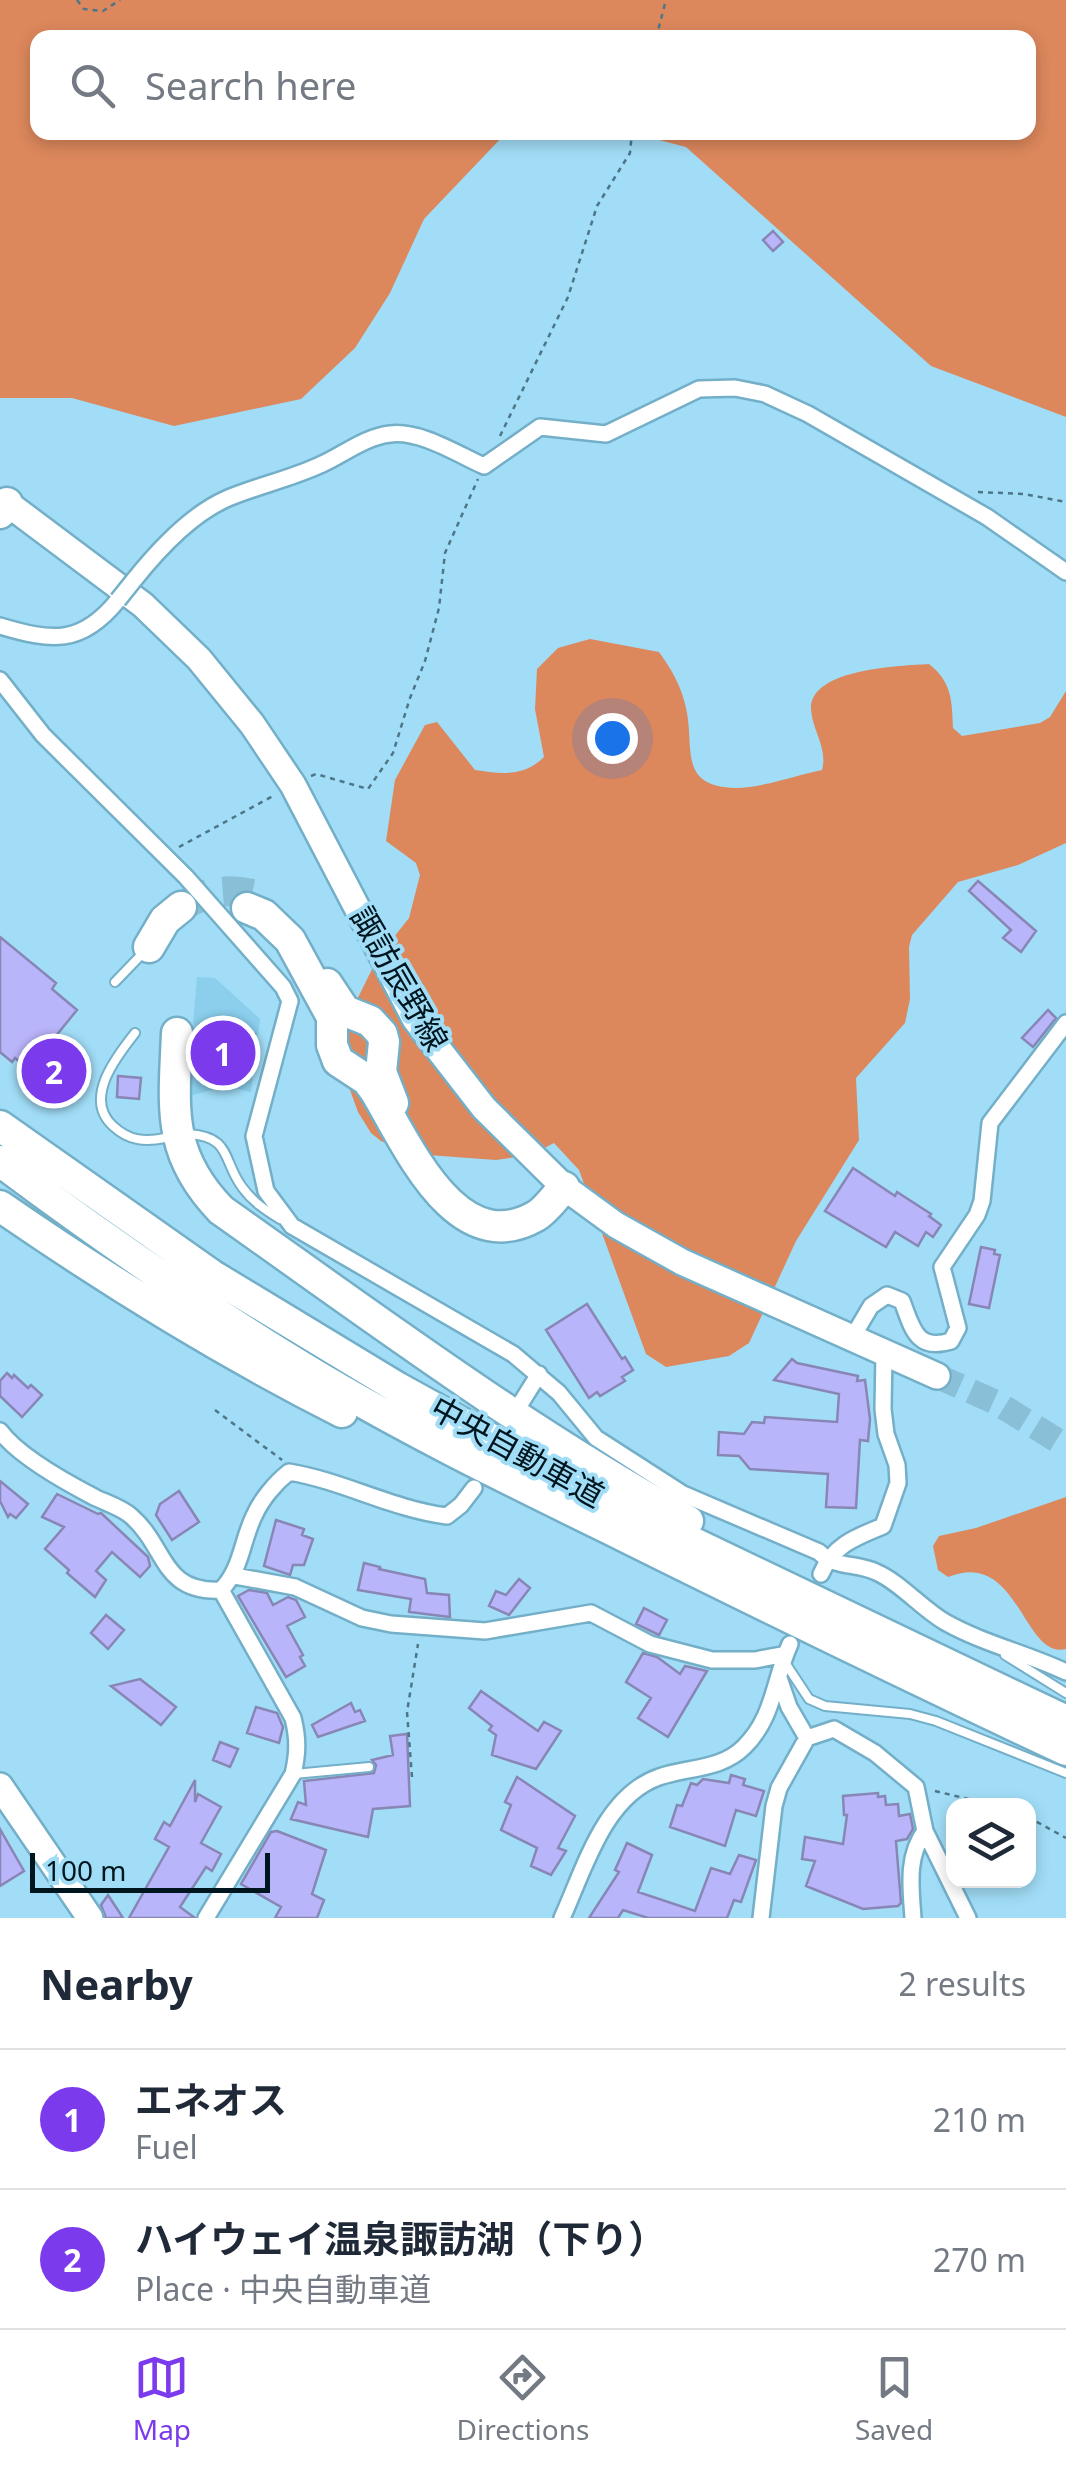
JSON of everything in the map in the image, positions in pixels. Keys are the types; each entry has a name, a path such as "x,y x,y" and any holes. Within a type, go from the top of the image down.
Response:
{"highway":[{"path":"428,1178 385,1086 382,1034 377,1026 345,1011 337,1002 288,917 266,899 249,901 290,940 332,1018 338,1061 367,1080 436,1192 461,1214 487,1226 538,1216 564,1187"},
{"path":"149,947 185,913"},
{"path":"177,1033 173,1113 182,1154 200,1188 221,1210 503,1409 600,1472 768,1566 977,1664 984,1682"},
{"name":"中央自動車道","path":"0,1126 213,1276 398,1388 585,1492 1066,1721"},
{"name":"中央自動車道","path":"0,1161 92,1230 306,1370 394,1420 486,1481 1066,1750"},
{"path":"0,1206 100,1274 273,1378 486,1481"}],"main road":[{"name":"諏訪辰野線","path":"3,508 142,605 198,659 252,724 293,786 415,1019 484,1108 564,1187 616,1225 682,1262 937,1376"},
{"path":"0,1786 90,1918"}],"street":[{"path":"0,626 42,638 66,638 87,630 178,533 222,501 392,433 427,440 484,466 540,428 606,434 698,390 736,388 765,394 808,414 987,516 1066,572"},
{"path":"0,680 43,735 164,855 267,966 290,1001 254,1136 266,1191 292,1226 514,1354 539,1374 596,1438 683,1494 819,1552 824,1567"},
{"path":"852,1338 871,1306 887,1295 902,1301 922,1342 937,1345 950,1341 958,1328 942,1268 977,1216 990,1123 1066,1023"},
{"path":"824,1567 848,1540 883,1526 898,1482 882,1409 884,1353"},
{"path":"519,1406 539,1374"},
{"path":"0,1431 10,1445 90,1495 131,1515 178,1581 202,1591 221,1590 235,1576 254,1515 289,1472 419,1512 447,1516 486,1481"},
{"path":"824,1567 876,1572 942,1620 994,1646 1066,1672"},
{"path":"235,1576 295,1588 362,1618 420,1628 485,1630 591,1613 650,1644 712,1660 755,1660 787,1653"},
{"path":"206,1918 293,1774 298,1737 293,1718 221,1590"},
{"path":"562,1918 604,1827 627,1795 659,1777 726,1762 746,1746 774,1702 787,1653"},
{"path":"779,1678 789,1707 808,1738"},
{"path":"761,1918 779,1788 808,1738 834,1729 874,1752 916,1787 925,1831 968,1918"},
{"path":"914,1918 910,1868 915,1847 925,1831"}],"lane":[{"path":"114,982 149,947"},
{"path":"334,1036 344,1023 361,1019"},
{"path":"135,1033 115,1058 100,1101 106,1120 123,1136 145,1142 166,1138"},
{"path":"352,1070 368,1069 381,1058"},
{"path":"189,1134 210,1136 224,1148 239,1184 258,1206 292,1226"},
{"path":"994,1646 1066,1693"},
{"path":"787,1653 809,1699 825,1706 910,1714 936,1721 1066,1773"},
{"path":"293,1774 369,1767"}],"path":[{"path":"76,0 84,9 103,11 120,0"},
{"path":"658,30 666,0"},
{"path":"164,855 316,774 368,789 393,753 430,643 439,608 445,553 568,297 597,206 630,153 631,140"},
{"path":"943,492 1024,494 1066,502"},
{"path":"216,1410 282,1459 289,1472"},
{"path":"412,1777 407,1712 420,1628"},
{"path":"916,1787 963,1798"},
{"path":"1036,1821 1066,1838"}],"shaded area":[{"path":"0,0 1066,0 1066,417 931,366 686,147 659,140 1036,140 1036,30 30,30 30,140 499,140 424,219 390,293 355,348 301,399 174,426 72,398 0,398"},
{"path":"590,639 659,652 676,678 684,700 692,762 705,781 717,786 768,784 822,770 823,754 811,709 815,695 841,677 880,668 929,664 946,685 953,728 962,736 1040,723 1050,717 1066,691 1066,843 1018,865 958,882 912,935 910,999 905,1023 856,1078 859,1140 796,1241 749,1343 729,1356 666,1367 646,1354 579,1170 554,1143 531,1155 496,1160 414,1154 371,1133 350,1090 348,1018 378,957 409,918 420,875 416,863 386,841 395,780 425,725 437,722 475,770 512,773 536,763 544,757 535,709 537,669 558,648"},
{"path":"197,977 215,978 260,1019 251,1092 224,1086 187,1097"},
{"path":"1066,1497 1066,1649 1051,1648 1039,1638 1005,1590 990,1578 972,1572 948,1577 938,1570 933,1546 939,1536 976,1528"}],"building":[{"path":"773,231 783,242 773,251 763,240"},
{"path":"978,881 1036,931 1021,952 1003,938 1011,930 969,891"},
{"path":"0,937 56,983 52,989 77,1010 46,1048 75,1068 59,1092 15,1058 12,1062 0,1052"},
{"path":"1048,1010 1056,1018 1033,1047 1022,1038"},
{"path":"200,1025 255,1034 248,1074 232,1071 236,1052 196,1045"},
{"path":"118,1076 141,1078 139,1099 117,1097"},
{"path":"853,1168 931,1214 941,1225 933,1237 926,1232 918,1246 895,1232 886,1247 825,1211"},
{"path":"981,1247 1000,1255 989,1308 969,1304"},
{"path":"587,1304 633,1370 622,1377 625,1381 589,1398 546,1330"},
{"path":"792,1359 858,1376 857,1381 865,1380 870,1419 868,1441 860,1440 856,1508 826,1507 828,1474 750,1469 739,1456 718,1455 719,1432 744,1434 752,1422 764,1423 765,1417 837,1422 839,1394 774,1380"},
{"path":"7,1373 42,1395 22,1417 0,1396 0,1381"},
{"path":"0,1481 28,1504 16,1518 10,1514 8,1517 0,1501"},
{"path":"179,1491 199,1522 172,1540 156,1515 160,1504"},
{"path":"57,1494 101,1513 148,1557 150,1566 140,1577 112,1552 96,1571 106,1580 95,1597 45,1549 64,1527 42,1517"},
{"path":"276,1520 304,1529 302,1535 313,1539 304,1565 293,1565 290,1575 264,1566"},
{"path":"364,1563 425,1579 427,1593 449,1595 450,1617 409,1612 411,1599 358,1590"},
{"path":"519,1579 530,1588 509,1615 489,1606 496,1591 506,1595"},
{"path":"249,1590 267,1593 273,1605 288,1597 296,1600 305,1617 287,1626 305,1666 286,1677 238,1596"},
{"path":"644,1608 667,1620 659,1635 636,1624"},
{"path":"106,1615 124,1630 108,1649 91,1633"},
{"path":"643,1653 657,1657 680,1674 685,1666 707,1671 668,1737 638,1718 651,1698 626,1682"},
{"path":"140,1679 176,1707 161,1725 111,1686"},
{"path":"481,1691 538,1731 544,1722 561,1731 536,1769 492,1755 496,1735 489,1730 492,1726 469,1708"},
{"path":"351,1703 365,1721 318,1737 312,1725"},
{"path":"256,1707 277,1713 283,1727 279,1743 247,1733"},
{"path":"407,1734 410,1806 373,1809 368,1837 291,1819 298,1802 306,1805 304,1781 374,1773 376,1765 372,1760 393,1755 390,1736"},
{"path":"220,1742 238,1749 230,1767 213,1760"},
{"path":"731,1775 745,1779 743,1785 764,1791 756,1816 736,1810 725,1846 670,1827 677,1805 682,1806 691,1783 697,1785 703,1779 729,1783"},
{"path":"517,1777 575,1816 558,1848 566,1851 551,1875 531,1866 537,1848 501,1830 511,1805 505,1802"},
{"path":"195,1780 195,1802 198,1794 221,1807 201,1843 221,1854 212,1871 206,1867 180,1907 195,1918 129,1918 169,1847 155,1839 164,1822 170,1826"},
{"path":"878,1793 878,1797 885,1796 886,1805 898,1804 899,1816 910,1814 913,1829 907,1839 896,1841 901,1903 863,1909 806,1886 815,1861 802,1859 805,1837 843,1844 847,1815 843,1796"},
{"path":"0,1829 24,1871 0,1886"},
{"path":"271,1832 326,1850 312,1894 324,1900 317,1918 275,1918 281,1907 241,1884"},
{"path":"627,1843 652,1855 638,1892 695,1911 711,1868 730,1874 739,1855 756,1860 741,1902 734,1900 727,1918 648,1918 623,1910 618,1918 589,1918 619,1872 615,1870"},
{"path":"108,1895 123,1918 106,1918 101,1905"}],"tunnel":[{"path":"181,907 215,893 252,894"},
{"path":"937,1376 997,1403 1066,1446"}],"place":[{"name":"エネオス","path":"223,1053"},
{"name":"ハイウェイ温泉諏訪湖（下り）","path":"54,1071"}]}
